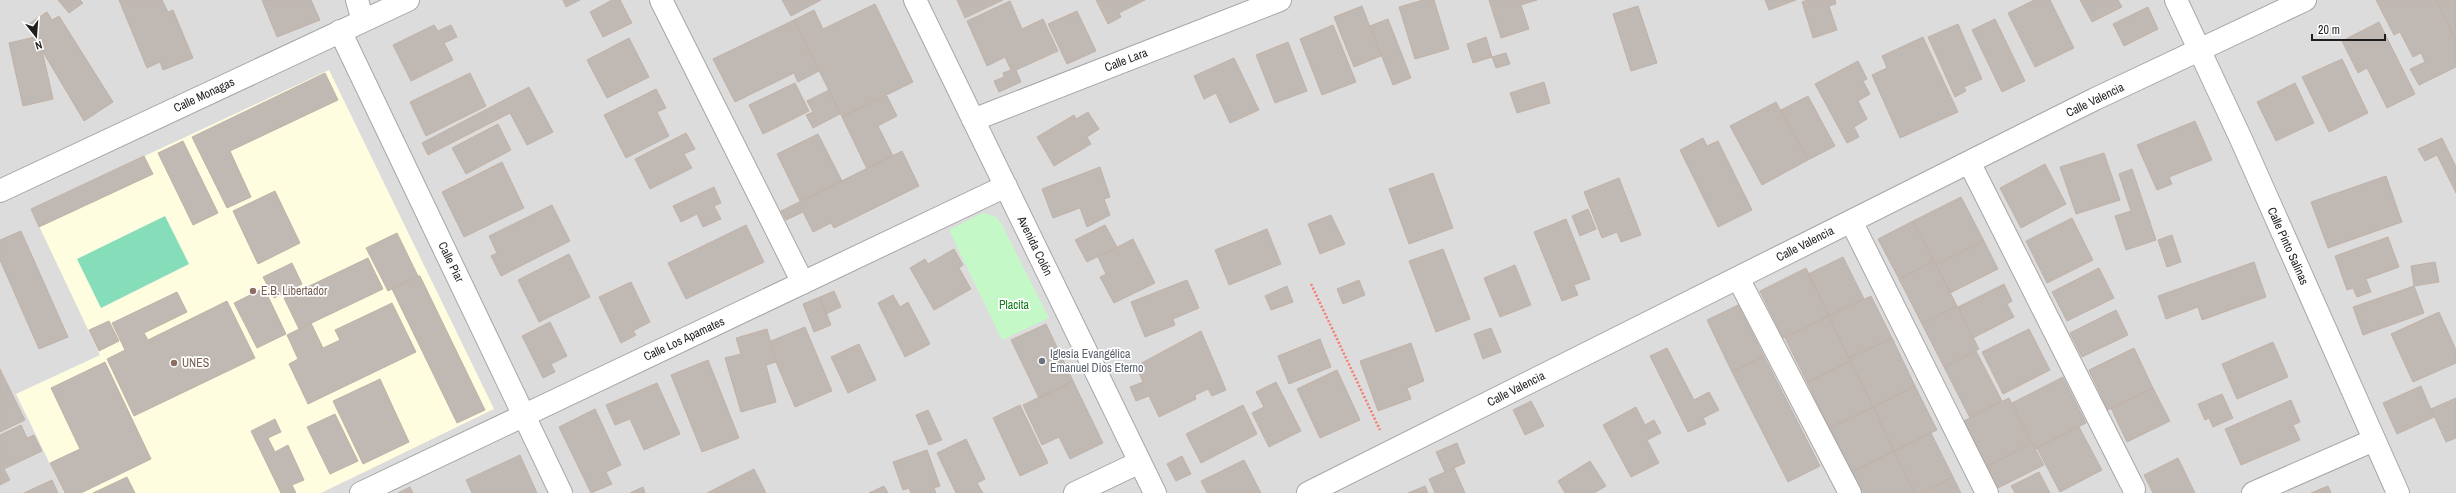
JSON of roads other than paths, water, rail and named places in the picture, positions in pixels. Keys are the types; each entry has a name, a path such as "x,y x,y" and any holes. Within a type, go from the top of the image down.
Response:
{"street":[{"path":"357,0 363,20"},
{"name":"Calle Monagas","path":"0,191 408,0"},
{"path":"660,0 803,283"},
{"name":"Avenida Colón","path":"915,0 1155,493"},
{"name":"Calle Lara","path":"973,120 1280,0"},
{"name":"Calle Pinto Salinas","path":"2176,0 2398,493"},
{"name":"Calle Valencia","path":"1308,493 1969,162 2305,0"},
{"name":"Calle Piar","path":"340,31 561,493"},
{"path":"1969,162 2134,489"},
{"name":"Calle Los Apamates","path":"362,493 1006,186"},
{"path":"1851,221 1987,493"},
{"path":"1738,278 1850,493"},
{"path":"2253,493 2374,440"},
{"path":"1075,493 1140,462"}],"place":[{"name":"E.B. Libertador","path":"253,291"},
{"name":"Iglesia Evangélica Emanuel Dios Eterno","path":"1042,361"},
{"name":"UNES","path":"174,363"}],"park label":[{"name":"Placita","path":"1014,305"}]}
